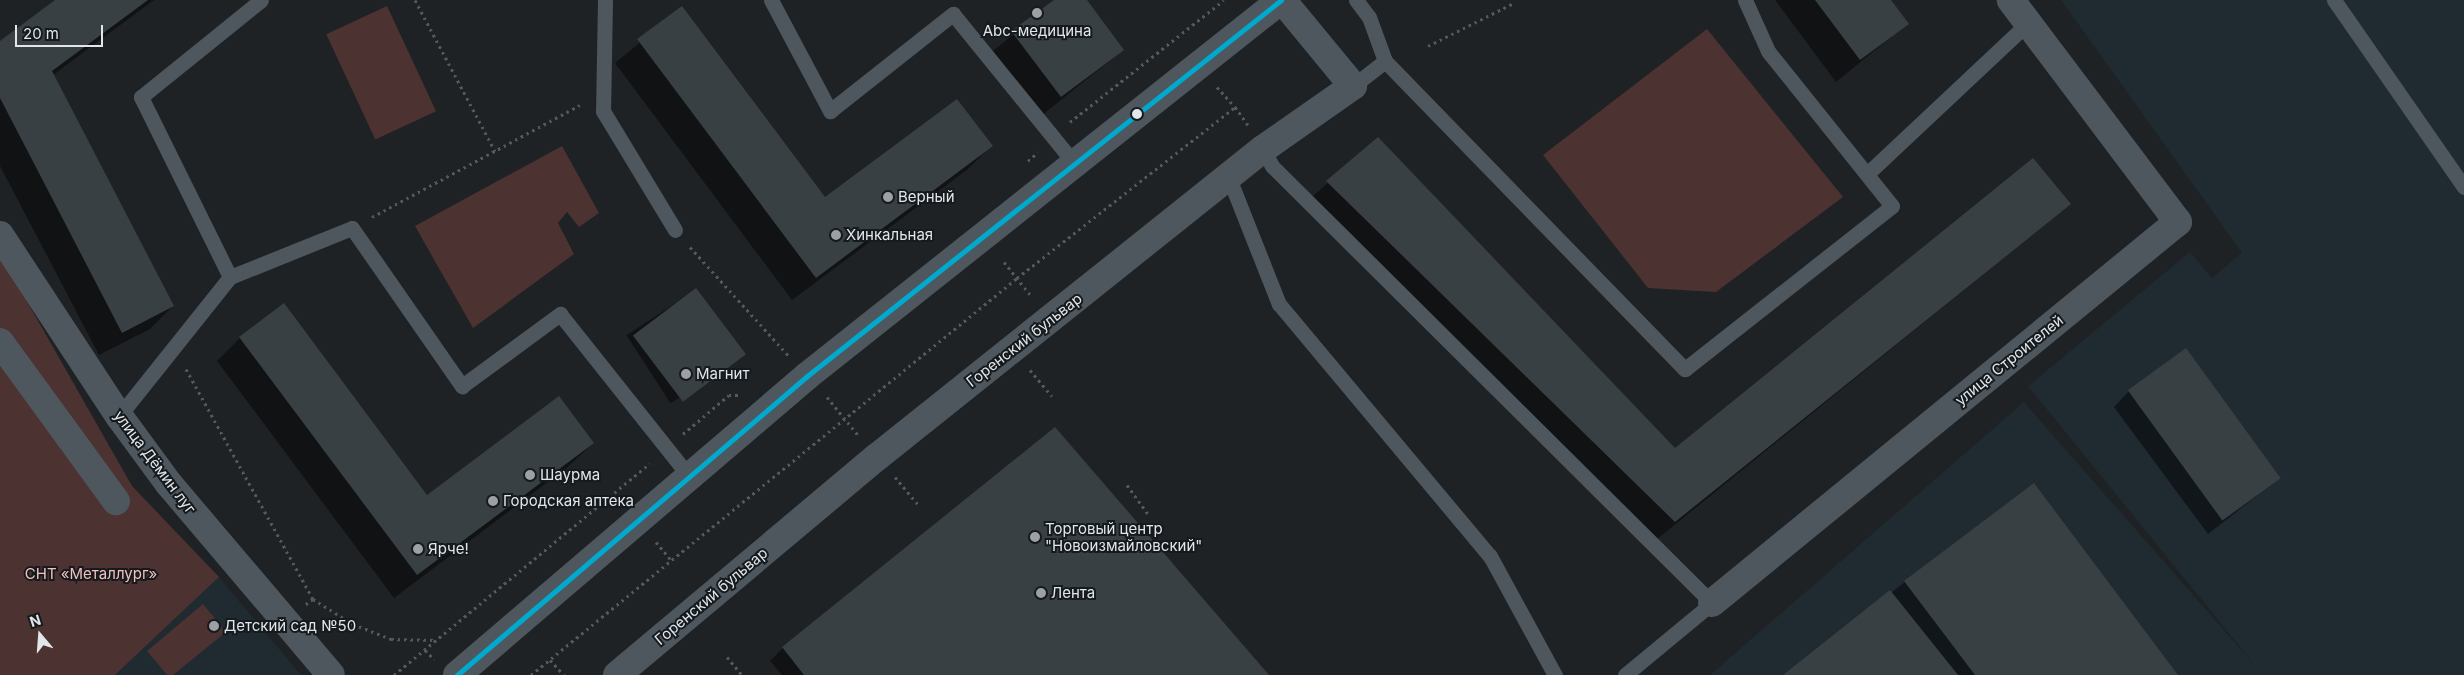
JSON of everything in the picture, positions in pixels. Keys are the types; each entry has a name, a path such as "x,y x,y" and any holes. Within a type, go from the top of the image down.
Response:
{"street":[{"path":"448,669 690,476 1074,163 1281,0 1353,86"},
{"name":"улица Строителей","path":"1712,603 2178,222 2011,0"},
{"name":"Горенский бульвар","path":"617,675 877,457 1263,149 1353,86"},
{"name":"улица Дёмин луг","path":"0,235 118,416 169,484 286,618 331,675"},
{"path":"0,342 116,501"}],"lane":[{"path":"230,277 141,97 261,0"},
{"path":"605,0 603,111 675,230"},
{"path":"771,0 830,111 953,14 1074,163"},
{"path":"1356,0 1369,17 1385,61 1685,369 1892,206 1768,51 1745,0"},
{"path":"2334,0 2464,187"},
{"path":"1866,174 2028,23"},
{"path":"1353,86 1385,61"},
{"path":"1263,149 1272,166 1712,603"},
{"path":"1229,178 1279,304 1490,556 1555,675"},
{"path":"118,416 230,277 352,228 462,386 560,314 690,476"},
{"name":"улица Строителей","path":"1625,675 1712,603"}],"path":[{"path":"415,0 495,151"},
{"path":"1054,136 1224,0"},
{"path":"1428,46 1512,4"},
{"path":"1212,82 1236,107 1248,126"},
{"path":"352,228 603,93"},
{"path":"531,675 1017,278 1236,107"},
{"path":"675,230 795,363"},
{"path":"1004,262 1017,278"},
{"path":"174,346 313,599 353,624 391,640 436,640"},
{"path":"1027,366 1052,396"},
{"path":"820,389 861,439"},
{"path":"893,475 918,504"},
{"path":"1126,485 1149,515"},
{"path":"286,618 313,599"},
{"path":"425,650 448,669"},
{"path":"727,657 742,675"},
{"path":"550,660 564,675"}],"shaded area":[{"path":"2061,0 2464,0 2464,675 1710,675 2024,402 2258,669 2028,386 2190,252 2212,278 2242,253"},
{"name":"Детский сад №50","path":"219,577 301,675 115,675"}],"green space":[{"path":"387,6 436,111 375,139 326,34"},
{"path":"1707,29 1843,197 1716,292 1648,288 1543,155"},
{"path":"562,146 599,213 579,227 567,212 558,223 574,254 473,328 415,226"},
{"name":"СНТ «Металлург»","path":"0,254 132,486 219,577 115,675 0,675"},
{"path":"203,604 226,632 173,675 167,675 147,651"}],"building":[{"path":"55,0 148,0 52,71 174,306 122,333 0,98 0,41"},
{"path":"1054,0 1087,0 1124,50 1061,97 1011,31"},
{"path":"1815,0 1891,0 1909,24 1860,60"},
{"path":"682,6 825,197 957,99 993,146 816,278 637,39"},
{"path":"1378,137 1675,448 2033,158 2071,204 1675,522 1326,181"},
{"path":"696,288 746,354 683,402 633,336"},
{"path":"284,303 427,495 559,396 594,443 417,575 239,337"},
{"path":"2186,348 2281,478 2222,521 2128,390"},
{"name":"Торговый центр \"Новоизмайловский\"","path":"1055,427 1269,675 804,675 782,647"},
{"path":"2034,483 2178,675 1975,675 1904,581"},
{"path":"1890,590 1958,675 1783,675"}],"transit line":[{"path":"457,675 807,376 1281,0"}],"place":[{"name":"Abc-медицина","path":"1037,13"},
{"name":"Верный","path":"888,197"},
{"name":"Хинкальная","path":"836,235"},
{"name":"Магнит","path":"686,374"},
{"name":"Шаурма","path":"530,475"},
{"name":"Городская аптека","path":"493,501"},
{"name":"Торговый центр \"Новоизмайловский\"","path":"1035,537"},
{"name":"Ярче!","path":"418,549"},
{"name":"Лента","path":"1041,593"},
{"name":"Детский сад №50","path":"214,626"}]}
